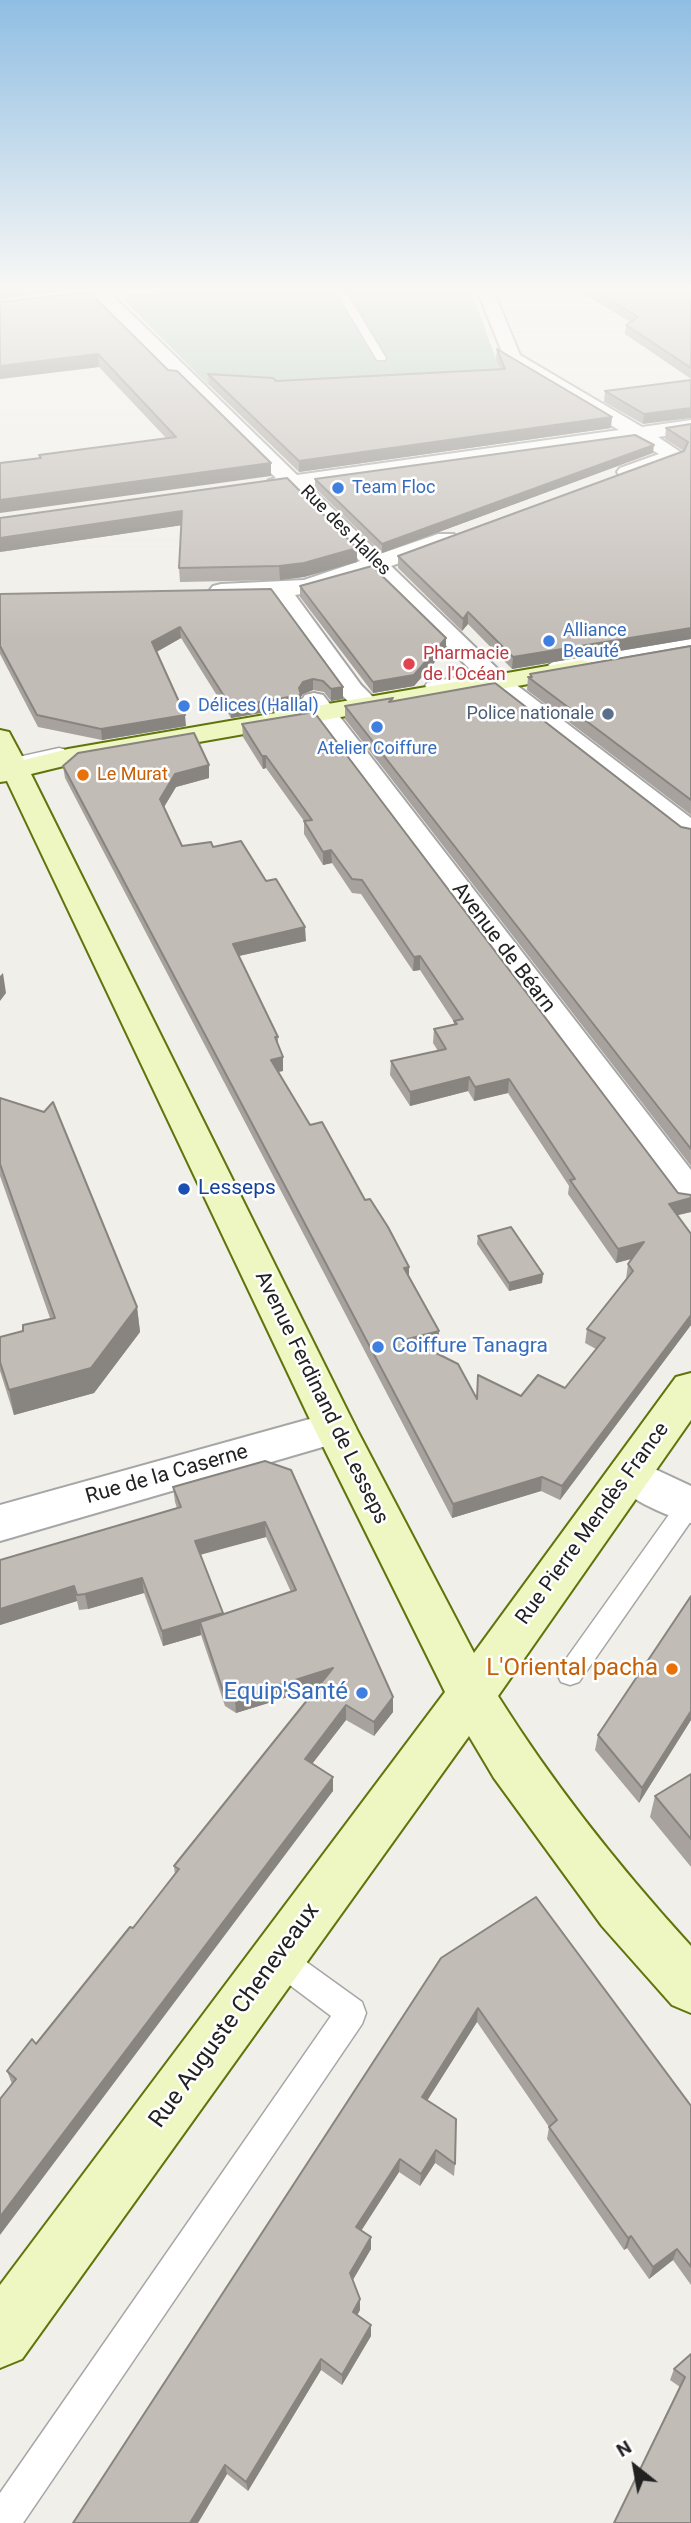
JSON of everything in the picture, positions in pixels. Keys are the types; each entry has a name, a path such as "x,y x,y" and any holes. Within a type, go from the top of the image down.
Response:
{"street":[{"name":"Rue des Halles","path":"218,408 492,677 691,832"},
{"path":"598,408 675,455 610,478"},
{"path":"255,487 691,426"},
{"path":"200,592 307,587 379,565 469,531"},
{"path":"280,590 362,699"},
{"path":"492,677 691,635"},
{"path":"5,761 61,743 691,648"},
{"name":"Avenue de Béarn","path":"319,706 691,1196"},
{"name":"Avenue Ferdinand de Lesseps","path":"5,761 335,1428 471,1695 512,1762 621,1908 691,1986"},
{"name":"Rue Pierre Mendès France","path":"471,1695 691,1388"},
{"name":"Rue de la Caserne","path":"0,1523 335,1428"},
{"path":"629,1474 690,1505"},
{"name":"Rue Auguste Cheneveaux","path":"0,2337 471,1695"}],"lane":[{"path":"492,677 691,641"},
{"path":"570,1675 690,1505"},
{"path":"1,2523 351,2013 277,1958"}],"building":[{"path":"149,408 215,408 271,463 0,500 0,463 41,458 39,455 176,437"},
{"path":"243,408 596,408 612,417 299,461"},
{"path":"633,408 691,408 691,408 644,414"},
{"path":"691,424 691,628 513,657 468,612 463,619 398,556 684,451 688,442 666,428"},
{"path":"635,435 654,445 382,544 315,479"},
{"path":"287,478 357,548 304,563 279,566 179,568 182,511 0,538 0,518"},
{"path":"372,566 446,638 414,675 373,682 300,586"},
{"path":"271,589 343,687 331,689 323,681 313,679 303,682 299,688 301,695 231,707 180,627 152,642 185,715 101,729 37,715 0,646 0,594"},
{"path":"691,646 691,800 528,677 532,677 530,674"},
{"path":"495,683 681,827 691,829 691,1149 345,706 393,698 389,702"},
{"path":"314,712 678,1193 691,1195 691,1198 669,1204 691,1234 691,1315 562,1486 542,1477 453,1504 63,766 78,753 194,733 209,765 175,774 160,799 182,846 211,842 213,847 241,841 266,881 276,879 305,927 233,944 278,1037 275,1037 283,1057 271,1060 310,1125 322,1122 365,1200 370,1199 388,1227 409,1267 404,1268 439,1331 408,1339 458,1364 477,1399 478,1375 521,1396 538,1375 565,1388 605,1338 587,1329 633,1271 628,1264 644,1242 618,1249 570,1180 575,1179 509,1079 475,1087 469,1077 410,1092 391,1061 446,1049 434,1029 457,1024 454,1021 463,1019 420,956 414,957 362,880 352,879 331,850 323,852 304,821 312,820 266,756 262,756 242,724"},
{"path":"0,1098 44,1112 53,1102 137,1307 91,1368 9,1390 0,1362 0,1337 23,1331 23,1325 55,1318 0,1164"},
{"path":"511,1227 543,1274 509,1283 478,1236"},
{"path":"265,1461 291,1470 393,1697 374,1722 346,1705 305,1759 333,1777 0,2217 0,2099 16,2079 7,2071 32,2039 36,2044 130,1927 133,1928 179,1869 174,1866 333,1668 235,1699 223,1691 200,1622 296,1590 265,1522 195,1541 223,1613 162,1631 142,1578 77,1595 74,1586 0,1609 0,1560 181,1507 173,1487"},
{"path":"691,1596 691,1711 642,1788 598,1735"},
{"path":"691,1774 691,1839 655,1796"},
{"path":"536,1897 691,2106 691,2267 677,2249 653,2267 631,2236 628,2238 549,2127 557,2120 478,2008 422,2097 456,2119 455,2164 436,2150 421,2174 400,2159 356,2227 371,2237 350,2273 360,2299 353,2312 371,2325 342,2375 321,2359 246,2482 225,2465 190,2523 73,2523 441,1958"},
{"path":"691,2354 691,2523 614,2523 685,2377 674,2369"}],"place":[{"name":"Team Floc","path":"338,488"},
{"name":"Alliance Beauté","path":"549,641"},
{"name":"Pharmacie de l'Océan","path":"409,664"},
{"name":"Délices (Hallal)","path":"184,706"},
{"name":"Police nationale","path":"608,714"},
{"name":"Atelier Coiffure","path":"377,727"},
{"name":"Le Murat","path":"83,775"},
{"name":"Lesseps","path":"184,1189"},
{"name":"Coiffure Tanagra","path":"378,1347"},
{"name":"L'Oriental pacha","path":"672,1669"},
{"name":"Equip'Santé","path":"362,1693"}]}
